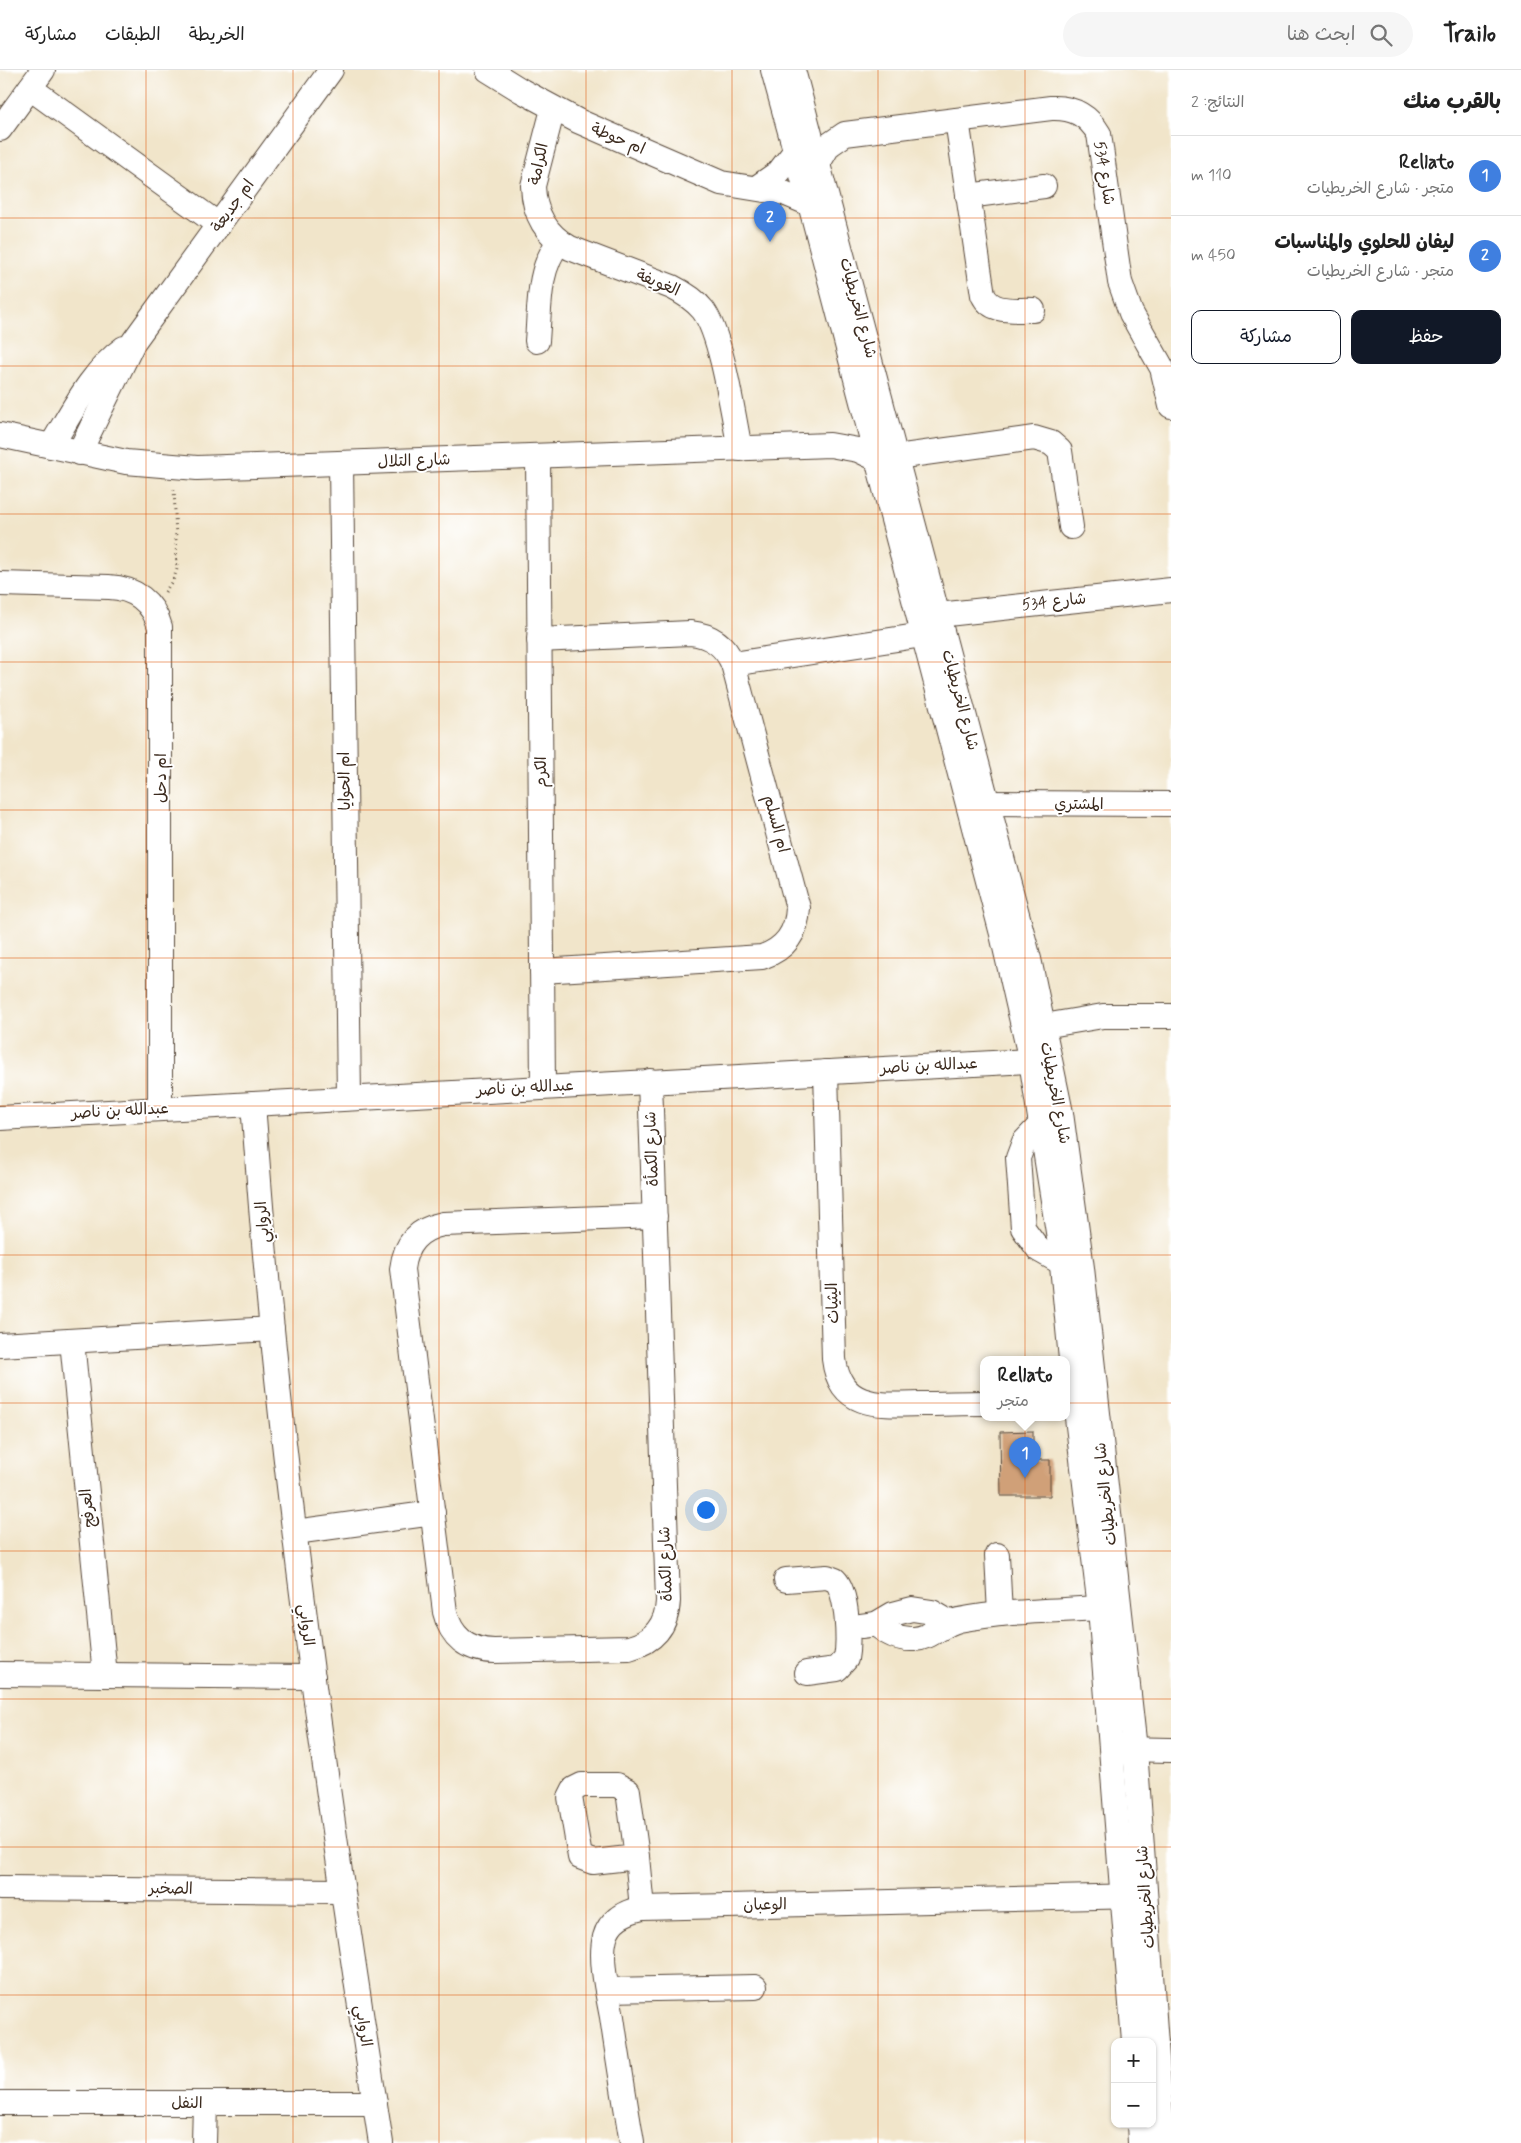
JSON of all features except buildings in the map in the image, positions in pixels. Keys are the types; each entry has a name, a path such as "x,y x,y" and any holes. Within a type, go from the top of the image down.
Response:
{"street":[{"name":"ام جديعة","path":"79,453 109,388 124,363 134,341 331,70"},
{"name":"ام حوطة","path":"488,70 552,108 721,183 784,193 810,204"},
{"name":"شارع الخريطيات","path":"773,70 866,414 887,458 938,615 1029,959 1034,1028 1040,1060 1042,1122 1062,1263 1123,1749 1135,1896 1163,2143"},
{"name":"شارع الخريطيات","path":"793,70 819,162 887,458 923,635 1002,934 1034,1028"},
{"path":"0,129 37,79 219,225"},
{"name":"الكرامة","path":"552,108 534,174 533,198 541,221 559,242"},
{"name":"شارع 534","path":"806,114 824,126 845,134 1061,108 1079,113 1094,126 1102,144 1120,282 1131,313 1162,368 1171,406"},
{"path":"957,120 985,300 994,307 1001,309 1033,310"},
{"path":"819,162 829,145 845,134"},
{"path":"756,188 779,172 796,150"},
{"path":"968,196 1044,186"},
{"path":"537,341 543,273 552,252 559,242"},
{"name":"الغويفة","path":"559,242 584,254 672,286 684,293 703,310 715,333 740,449"},
{"name":"ام جديعة","path":"50,446 101,369 134,341"},
{"path":"830,445 854,432 866,414"},
{"name":"شارع التلال","path":"0,435 126,462 173,467 341,463 830,445"},
{"path":"830,445 887,458 1034,438 1044,439 1060,450 1071,527"},
{"name":"الكرم","path":"538,456 543,1087"},
{"name":"ام الحوايا","path":"341,463 349,1098"},
{"path":"0,584 118,587 135,593 149,604"},
{"name":"شارع 534","path":"938,615 1171,590"},
{"name":"ام دحل","path":"149,604 158,618 161,635 160,1109"},
{"name":"ام السلم","path":"539,640 698,633 720,644 733,664 797,899 798,918 792,935 779,950 752,958 542,971"},
{"path":"733,664 923,635"},
{"name":"المشتري","path":"987,803 1171,804"},
{"path":"1034,1028 1103,1016 1171,1016"},
{"name":"شارع الخريطيات","path":"1040,1060 1061,1113 1073,1193 1079,1401 1100,1608 1123,1749"},
{"name":"عبدالله بن ناصر","path":"0,1118 1040,1060"},
{"name":"اليثياث","path":"826,1072 834,1359 839,1379 852,1395 871,1404 980,1403"},
{"name":"شارع الكمأة","path":"650,1082 655,1216 668,1601 667,1611 660,1628 647,1641 629,1648 494,1652 474,1649 458,1638 447,1621 402,1269 403,1258 413,1238 432,1226 443,1224 655,1216"},
{"name":"الروابي","path":"253,1104 272,1329 295,1532 342,1891 381,2143"},
{"path":"1042,1122 1024,1142 1018,1158 1023,1228 1039,1250 1062,1263"},
{"path":"0,1345 272,1329"},
{"name":"العرفج","path":"72,1340 105,1675"},
{"path":"295,1532 433,1513"},
{"path":"997,1555 1000,1614"},
{"path":"786,1580 827,1577 836,1580 842,1592 847,1655 844,1664 838,1669 807,1673"},
{"path":"846,1627 876,1624 893,1614 912,1609 932,1612 950,1622 1000,1614 1100,1608"},
{"path":"0,1674 313,1677"},
{"path":"1123,1749 1171,1750"},
{"path":"637,1857 642,1908"},
{"name":"الصخبر","path":"0,1888 342,1891"},
{"name":"شارع الخريطيات","path":"1134,2038 1135,1896"},
{"name":"الوعبان","path":"632,2143 607,1990 604,1948 608,1930 619,1916 628,1911 642,1908 1135,1896"},
{"path":"607,1990 755,1987"},
{"name":"النفل","path":"0,2103 374,2104"},
{"path":"204,2143 205,2103"},
{"path":"1139,2128 1140,2143"}],"path":[{"path":"149,604 169,588 177,569 173,467"}],"place":[{"name":"ليفان للحلوي والمناسبات","path":"770,242"},
{"name":"Rellato","path":"1025,1478"}]}
